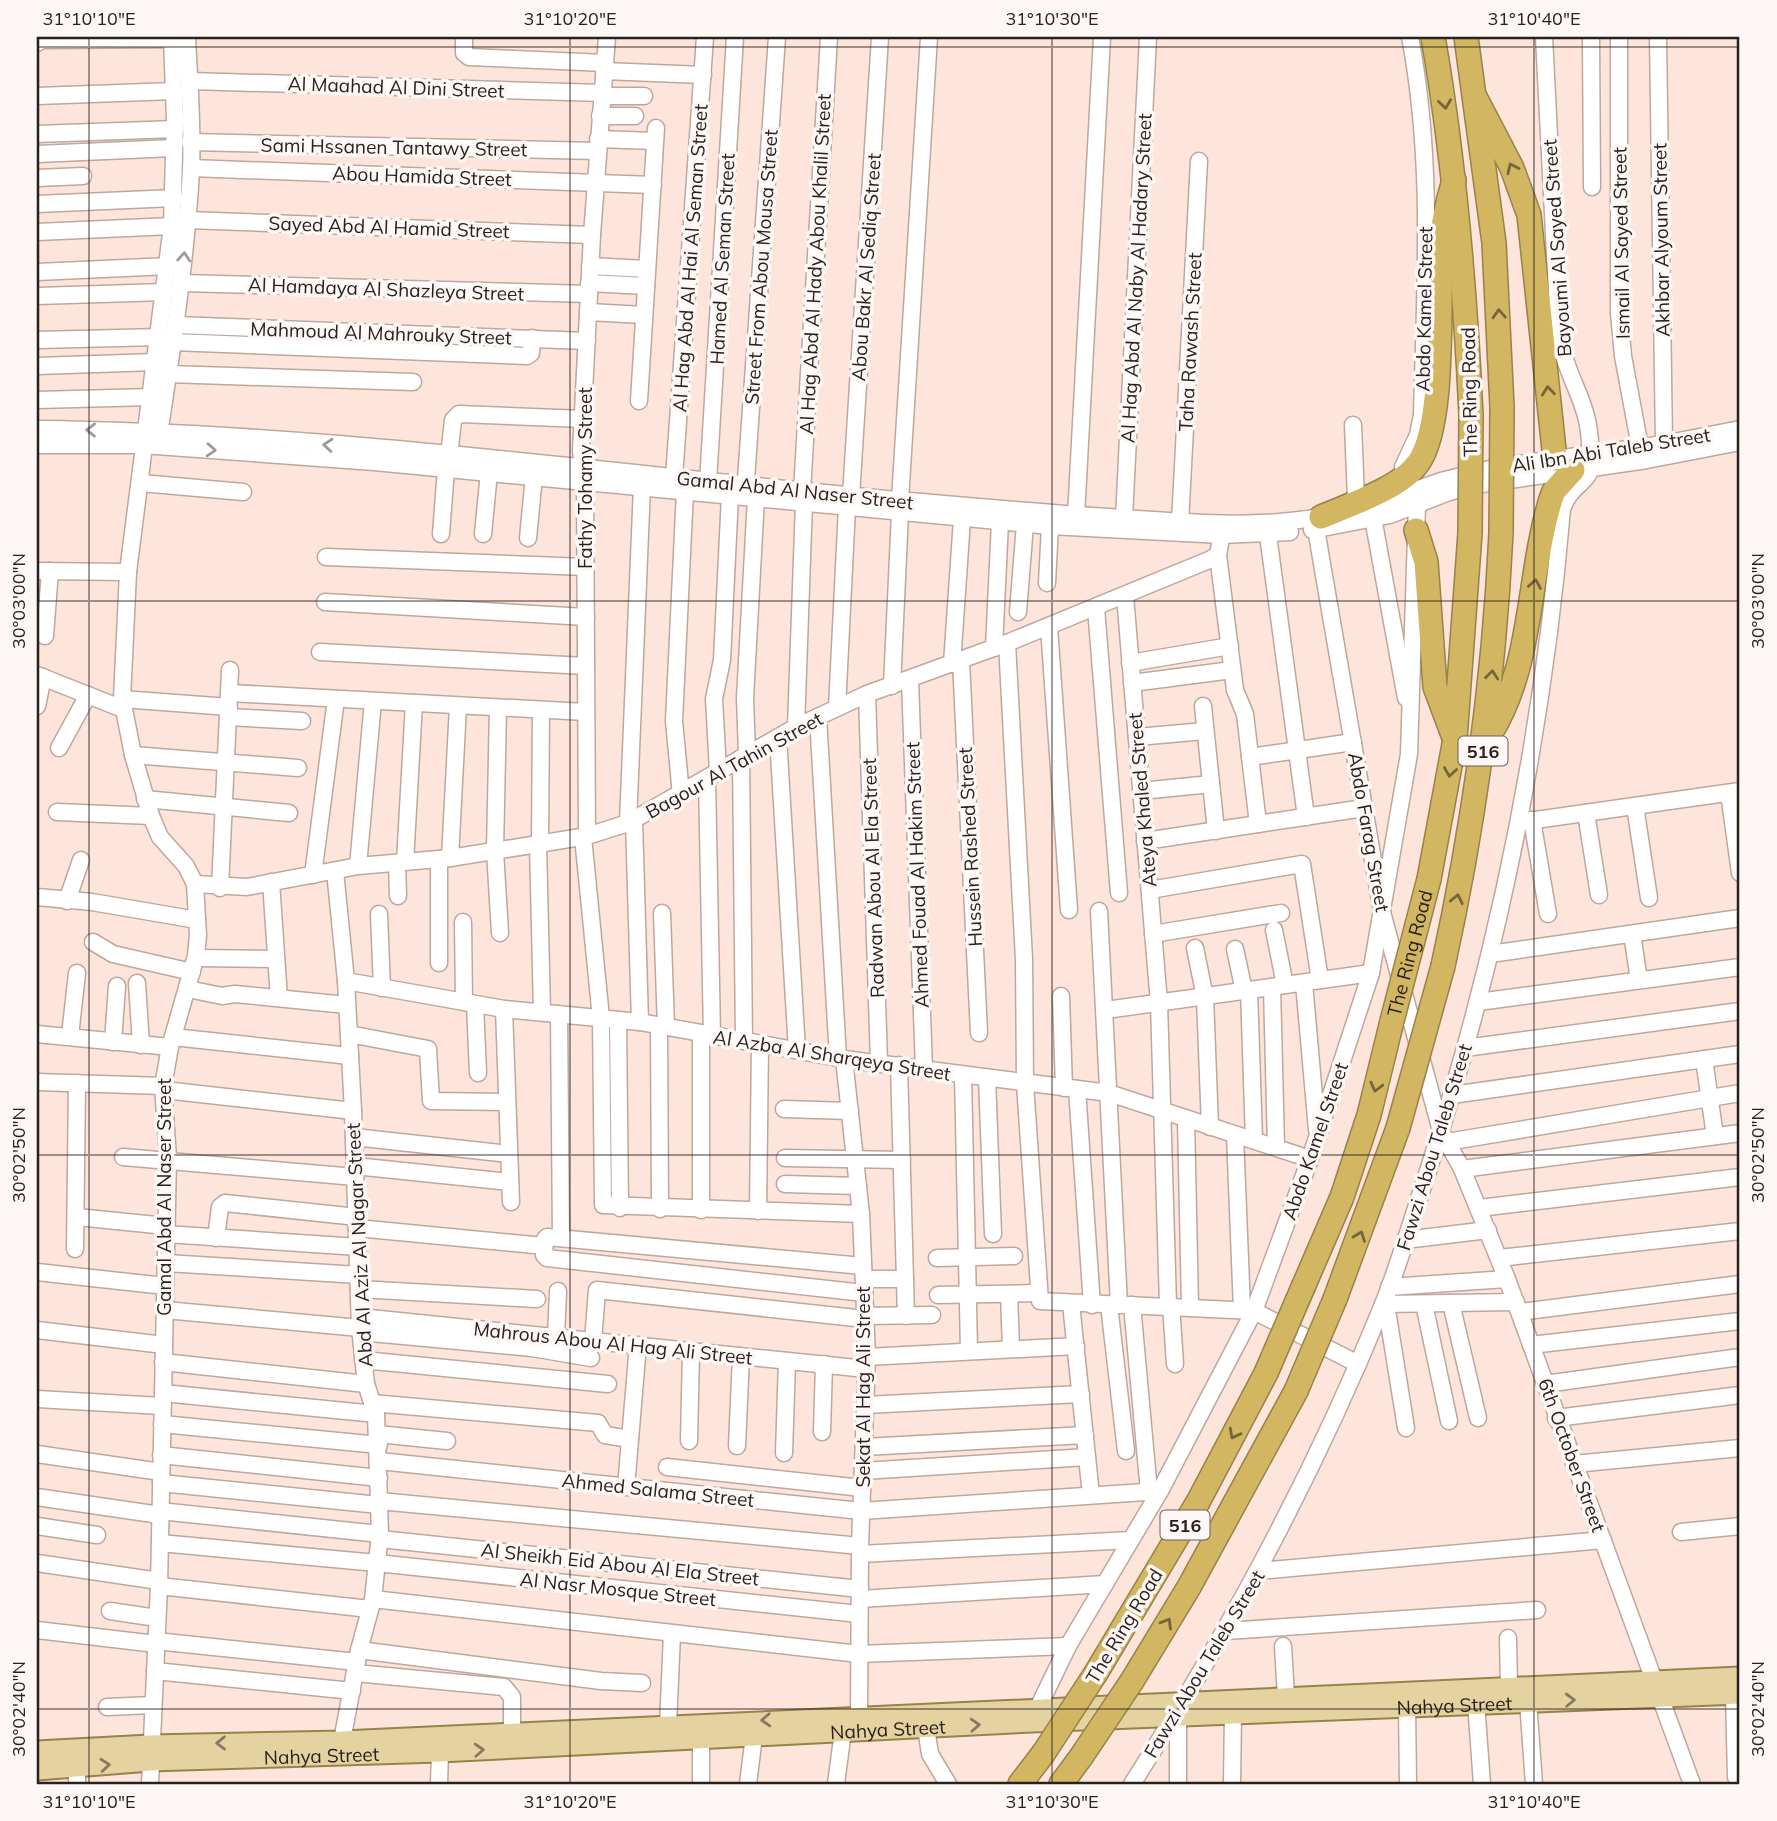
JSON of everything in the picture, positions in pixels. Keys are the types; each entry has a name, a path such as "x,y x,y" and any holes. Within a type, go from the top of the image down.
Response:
{"highway":[{"name":"The Ring Road","path":"1020,1784 1096,1674 1198,1502 1266,1373 1342,1197 1369,1115 1429,879 1455,739 1469,533 1471,415 1466,294 1454,180 1433,37"},
{"name":"The Ring Road","path":"1061,1784 1132,1681 1189,1587 1296,1391 1335,1299 1398,1128 1443,966 1485,741 1497,621 1501,533 1502,407 1494,243 1466,37"},
{"path":"1475,97 1512,168 1529,215 1577,462 1551,499 1510,695 1485,741"},
{"path":"1314,522 1405,477 1418,464 1426,450 1433,427 1436,398 1442,236 1454,180"},
{"path":"1416,530 1426,562 1435,687 1455,739"}],"main road":[{"name":"Nahya Street","path":"37,1769 77,1776 150,1753 667,1725 859,1716 1180,1711 1233,1713 1407,1706 1509,1687 1738,1689"},
{"name":"Nahya Street","path":"1180,1711 1286,1697 1444,1697 1476,1703 1657,1689"},
{"name":"Nahya Street","path":"37,1751 440,1752 926,1728 1035,1714"}],"street":[{"path":"464,37 464,53 470,57 703,75"},
{"name":"Fathy Tohamy Street","path":"607,37 590,266 583,419 585,836 592,923 609,1019 612,1208 660,1209"},
{"name":"Al Hag Abd Al Hai Al Seman Street","path":"681,795 674,721 679,485 705,37"},
{"name":"Hamed Al Seman Street","path":"708,482 735,37"},
{"name":"Street From Abou Mousa Street","path":"744,494 777,37"},
{"name":"Al Hag Abd Al Hady Abou Khalil Street","path":"796,727 803,497 829,37"},
{"name":"Abou Bakr Al Sediq Street","path":"837,708 880,37"},
{"path":"892,686 900,506 929,37"},
{"path":"1076,516 1102,37"},
{"name":"Al Hag Abd Al Naby Al Hadary Street","path":"1124,518 1148,37"},
{"name":"Abdo Kamel Street","path":"1314,522 1384,483 1404,465 1418,435 1422,415 1427,194 1421,105 1410,37"},
{"name":"Bayoumi Al Sayed Street","path":"1544,37 1559,332 1566,368 1589,418 1577,462"},
{"name":"Ismail Al Sayed Street","path":"1591,37 1592,187"},
{"name":"Ismail Al Sayed Street","path":"1619,37 1619,313 1624,367 1640,447"},
{"name":"Akhbar Alyoum Street","path":"1658,37 1664,444"},
{"path":"37,43 41,40 180,38"},
{"path":"151,438 168,374 165,292 191,168 190,81 180,38"},
{"path":"151,438 151,397 155,362 176,325 182,283 179,223 174,198 174,91 180,38"},
{"name":"Al Maahad Al Dini Street","path":"190,81 645,96"},
{"path":"37,96 174,91"},
{"path":"600,116 635,116"},
{"path":"37,134 175,129"},
{"name":"Sami Hssanen Tantawy Street","path":"190,142 598,145 656,134 653,185"},
{"path":"37,154 174,148"},
{"name":"Taha Rawash Street","path":"1180,523 1199,162"},
{"name":"Abou Hamida Street","path":"191,168 653,185"},
{"path":"37,178 83,176"},
{"path":"639,401 653,185"},
{"path":"37,204 174,198"},
{"name":"Sayed Abd Al Hamid Street","path":"37,232 179,223 592,235"},
{"path":"37,272 169,266"},
{"path":"590,266 647,268"},
{"name":"Al Hamdaya Al Shazleya Street","path":"182,283 589,289 646,286"},
{"path":"37,296 165,292"},
{"path":"588,312 644,315"},
{"name":"Mahmoud Al Mahrouky Street","path":"176,325 587,341"},
{"path":"37,341 166,339 527,356 531,354 532,338"},
{"path":"37,366 155,362"},
{"path":"168,374 413,382"},
{"path":"37,400 151,397"},
{"path":"441,534 453,420 459,414 583,419"},
{"path":"1353,425 1356,498"},
{"path":"37,429 151,438"},
{"name":"Ali Ibn Abi Taleb Street","path":"1577,462 1640,447 1740,429"},
{"path":"37,445 151,438"},
{"name":"Gamal Abd Al Naser Street","path":"150,1784 159,1583 168,1158 163,1088 171,1042 194,965 197,920 195,884 186,866 160,837 145,799 123,704 128,572 144,463 151,438 584,474 744,494 900,506 1124,518 1268,535 1445,486"},
{"name":"Ali Ibn Abi Taleb Street","path":"1445,486 1498,467 1647,460 1740,442"},
{"name":"Gamal Abd Al Naser Street","path":"448,462 489,472 534,476 584,474 642,486 708,482 744,494"},
{"name":"Fawzi Abou Taleb Street","path":"1133,1784 1180,1711 1259,1571 1384,1304 1444,1137 1452,1095 1526,821 1550,632 1562,509 1569,491 1588,477 1577,462"},
{"path":"483,534 489,472"},
{"path":"528,538 534,476"},
{"path":"141,483 243,492"},
{"path":"640,1021 631,822 642,486"},
{"name":"Gamal Abd Al Naser Street","path":"900,506 962,519 1050,526 1223,530 1373,518 1417,505 1445,486"},
{"path":"744,494 744,756 758,1211"},
{"path":"701,1210 714,699 722,660 744,494"},
{"name":"Abdo Kamel Street","path":"1035,1714 1068,1646 1131,1541 1248,1310 1310,1159 1371,974 1407,777 1411,727 1417,505"},
{"path":"1373,518 1411,727"},
{"name":"Hussein Rashed Street","path":"962,519 956,663 979,1033"},
{"path":"1000,522 1000,645 1024,959 1025,1084 1038,1296 1042,1303 1170,1305 1248,1310 1357,1364"},
{"name":"Abdo Farag Street","path":"1314,522 1382,912 1444,1137"},
{"path":"1018,612 1025,524"},
{"path":"1046,583 1050,526"},
{"path":"1223,530 1218,555 1235,690 1245,714 1258,824"},
{"path":"1268,535 1306,817"},
{"name":"Bagour Al Tahin Street","path":"195,884 220,888 271,882 358,866 495,851 585,836 631,822 796,727 867,694 956,663 1096,608 1218,555"},
{"path":"326,557 585,567"},
{"path":"45,636 44,571 128,572"},
{"name":"Ateya Khaled Street","path":"1125,596 1159,1003 1170,1305 1175,1364"},
{"path":"325,602 586,617"},
{"path":"1096,608 1119,893"},
{"path":"1049,626 1069,910"},
{"path":"1130,663 1230,646"},
{"path":"320,652 586,666"},
{"path":"220,888 226,807 230,670"},
{"path":"1132,683 1233,670"},
{"path":"37,706 40,676 88,695 123,704 229,705 336,699 586,712"},
{"name":"Ahmed Fouad Al Hakim Street","path":"910,680 924,1069"},
{"name":"Radwan Abou Al Ela Street","path":"867,694 879,1062"},
{"path":"59,748 88,695"},
{"path":"313,875 336,699"},
{"path":"358,866 373,701"},
{"path":"398,896 414,703"},
{"path":"229,705 302,722"},
{"path":"439,963 458,706"},
{"path":"1203,706 1216,831"},
{"path":"498,708 495,851 500,933"},
{"path":"541,710 539,844 542,1012"},
{"name":"Sekat Al Hag Ali Street","path":"818,717 841,1058 850,1111 861,1214 864,1279 867,1363 860,1550 859,1716"},
{"path":"1137,737 1205,731"},
{"path":"778,737 797,1051"},
{"path":"1250,757 1353,742"},
{"path":"133,755 298,768"},
{"path":"1141,792 1211,784"},
{"path":"1548,914 1526,821 1734,792 1740,873"},
{"path":"145,799 289,813"},
{"path":"1635,806 1648,898"},
{"path":"1145,841 1364,808"},
{"path":"57,812 151,816"},
{"path":"1586,813 1599,895"},
{"path":"67,901 81,860"},
{"path":"1150,890 1302,864 1312,982 1318,1137"},
{"name":"Abd Al Aziz Al Nagar Street","path":"335,871 349,1034 360,1326 366,1384 374,1408 380,1537 372,1604 357,1661 342,1741"},
{"path":"271,882 279,998"},
{"path":"37,897 67,901 165,924 197,920"},
{"path":"1099,911 1126,1451"},
{"path":"662,913 660,1209 861,1214"},
{"path":"1153,934 1281,913"},
{"path":"379,914 382,988"},
{"path":"1490,954 1740,918"},
{"path":"463,922 478,1073"},
{"path":"1273,930 1279,986 1276,1147"},
{"path":"1632,934 1639,981"},
{"path":"93,942 113,954 194,965 276,958"},
{"path":"1195,948 1205,997 1210,1127"},
{"path":"1235,949 1246,991 1254,1140"},
{"path":"1478,1002 1740,967"},
{"path":"70,1036 77,973"},
{"path":"1106,1010 1371,974"},
{"name":"Al Azba Al Sharqeya Street","path":"346,981 504,1009 640,1021 841,1058 1110,1093 1310,1159"},
{"path":"137,983 141,1045"},
{"path":"113,1042 117,986"},
{"path":"188,989 222,996 235,994 347,1005"},
{"path":"1061,996 1092,1305"},
{"path":"504,1009 511,1202"},
{"path":"1465,1048 1740,1011"},
{"path":"559,1014 561,1238"},
{"path":"37,1034 141,1045 171,1042 350,1056"},
{"path":"349,1034 428,1049 431,1101 507,1102"},
{"path":"1452,1095 1740,1054"},
{"path":"1704,1059 1716,1136"},
{"path":"899,1065 906,1316"},
{"path":"963,1075 969,1351"},
{"path":"986,1078 993,1234"},
{"path":"37,1082 163,1088 353,1111"},
{"path":"75,1249 77,1083"},
{"path":"1444,1137 1740,1093"},
{"path":"784,1109 850,1111"},
{"path":"1186,1119 1190,1306"},
{"path":"1462,1169 1740,1133"},
{"path":"1235,1135 1248,1310"},
{"path":"354,1137 509,1154"},
{"name":"6th October Street","path":"1444,1137 1479,1208 1518,1307 1556,1418 1692,1784"},
{"path":"123,1157 510,1182"},
{"path":"785,1158 902,1160"},
{"path":"1479,1208 1740,1177"},
{"path":"785,1184 858,1186"},
{"path":"216,1238 220,1207 225,1203 544,1246"},
{"path":"77,1217 216,1238 358,1247"},
{"path":"1405,1240 1488,1230"},
{"path":"1499,1258 1740,1231"},
{"path":"864,1279 545,1237 547,1258 864,1279 905,1279"},
{"path":"937,1258 1014,1256"},
{"path":"166,1263 537,1299"},
{"path":"37,1272 165,1286"},
{"path":"1390,1287 1507,1279"},
{"path":"1406,1428 1384,1304 1451,1303 1518,1307 1740,1284"},
{"path":"593,1341 597,1290 865,1317 932,1315"},
{"path":"556,1337 558,1292"},
{"path":"1009,1294 1011,1349"},
{"path":"938,1295 1038,1296"},
{"path":"1451,1303 1478,1418"},
{"path":"1071,1304 1091,1495"},
{"path":"1424,1304 1448,1421"},
{"path":"1120,1305 1155,1492"},
{"path":"164,1310 360,1326 591,1358"},
{"path":"1531,1345 1740,1321"},
{"name":"Mahrous Abou Al Hag Ali Street","path":"360,1326 556,1337 824,1364 867,1363 969,1351 1076,1346"},
{"path":"37,1330 164,1345"},
{"path":"626,1487 638,1345"},
{"path":"689,1441 691,1351"},
{"path":"737,1446 741,1356"},
{"path":"1545,1384 1740,1357"},
{"path":"363,1360 608,1384"},
{"path":"784,1453 787,1361"},
{"path":"163,1362 366,1384"},
{"path":"822,1432 824,1364"},
{"path":"865,1405 1081,1394"},
{"path":"1556,1418 1740,1395"},
{"path":"37,1399 162,1400 374,1408 598,1423 604,1434 630,1439"},
{"path":"162,1424 378,1455"},
{"path":"863,1447 1085,1435"},
{"path":"161,1455 378,1455 447,1441"},
{"path":"1574,1464 1740,1448"},
{"path":"37,1454 161,1477 379,1503 662,1528 860,1550 1131,1541"},
{"name":"Ahmed Salama Street","path":"378,1455 454,1469 861,1511 1155,1492"},
{"path":"863,1471 1087,1457"},
{"path":"667,1467 862,1488"},
{"name":"Al Sheikh Eid Abou Al Ela Street","path":"37,1497 380,1537 860,1601"},
{"path":"1681,1532 1740,1525"},
{"path":"37,1526 97,1535"},
{"path":"1259,1571 1603,1540"},
{"name":"Al Nasr Mosque Street","path":"160,1544 860,1601"},
{"path":"37,1563 159,1583 859,1654 1068,1646"},
{"path":"860,1601 1105,1584"},
{"path":"1226,1631 1537,1610"},
{"path":"110,1611 157,1618"},
{"path":"37,1630 357,1661 642,1683"},
{"path":"667,1725 672,1634"},
{"path":"1507,1638 1509,1687"},
{"path":"1283,1646 1286,1697"},
{"path":"357,1661 504,1687 512,1697 512,1733"},
{"path":"155,1671 352,1691"},
{"path":"1736,1777 1738,1689"},
{"path":"1528,1701 1534,1784"},
{"path":"1476,1703 1482,1784"},
{"path":"107,1707 153,1705"},
{"path":"1407,1706 1408,1784"},
{"path":"1178,1784 1180,1711"},
{"path":"1232,1784 1233,1713"},
{"path":"926,1728 930,1754 948,1784"},
{"path":"836,1784 843,1731"},
{"path":"748,1784 754,1736"},
{"path":"701,1738 701,1784"},
{"path":"439,1784 440,1752"}]}
